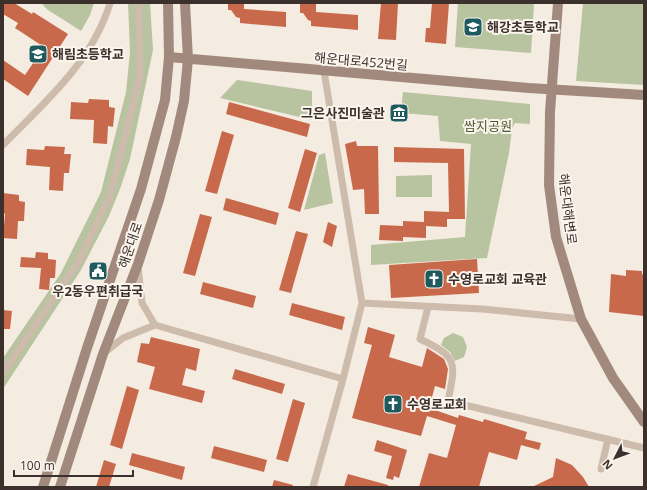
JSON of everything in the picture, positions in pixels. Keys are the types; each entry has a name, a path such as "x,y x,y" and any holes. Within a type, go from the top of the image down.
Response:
{"main road":[{"name":"해운대로","path":"43,487 87,348 141,189 165,100 169,57 168,3"},
{"name":"해운대로","path":"60,487 103,354 138,264 159,200 176,137 184,101 188,59 185,3"},
{"name":"해운대해변로","path":"558,3 551,89 549,185 556,238 581,319 613,378 644,422"},
{"name":"해운대로452번길","path":"169,57 324,71 644,95"}],"street":[{"path":"3,145 52,97 73,70 98,34 106,18 110,3"},
{"path":"3,373 79,260 110,196 140,77 138,3"},
{"path":"313,487 362,303 324,71"},
{"path":"138,264 142,303 155,325"},
{"path":"362,303 482,309 581,319"},
{"path":"428,307 420,339 441,348 452,361 454,372 448,401 644,448"},
{"path":"103,354 123,338 155,325 343,379"},
{"path":"601,469 608,439"}],"green space":[{"path":"41,3 94,3 90,15 81,31 48,10"},
{"path":"128,3 150,3 153,50 130,159 109,216 81,270 3,389 3,358 61,273 101,192 126,92 130,52"},
{"path":"458,3 534,3 531,53 455,47"},
{"path":"583,3 644,3 644,85 576,81"},
{"path":"237,80 312,91 312,120 220,98"},
{"name":"쌈지공원","path":"403,92 530,104 530,124 515,123 512,129 509,153 487,258 371,265 371,245 465,237 471,144 440,141 438,116 401,113"},
{"path":"325,153 333,203 304,210 319,155"},
{"path":"432,175 432,197 396,197 396,176"},
{"path":"453,333 463,337 467,347 464,357 455,361 450,352 441,345 444,338"}],"building":[{"path":"3,3 14,3 32,14 33,12 68,34 28,96 3,79 3,60 25,75 44,47 15,28 18,23 3,14"},
{"path":"228,3 244,3 244,9 286,12 286,27 240,23 240,18 236,17 231,10 228,10"},
{"path":"300,3 316,3 316,12 358,15 358,30 311,26 311,21 308,20 303,13 300,13"},
{"path":"381,3 398,3 396,40 378,39"},
{"path":"432,3 449,3 446,44 425,42 426,28 430,28"},
{"path":"89,99 109,100 109,107 115,108 113,127 108,126 107,144 93,143 94,120 70,119 71,102 88,103"},
{"path":"229,102 310,124 307,137 226,114"},
{"path":"222,131 234,135 217,194 205,191"},
{"path":"356,141 357,146 378,146 379,214 365,214 364,189 353,190 345,144"},
{"path":"45,146 65,147 64,154 71,154 69,173 64,173 63,191 49,190 50,167 26,165 27,149 44,150"},
{"path":"394,147 464,149 465,219 447,219 447,227 426,226 426,238 403,237 403,241 379,240 380,225 403,226 403,221 424,222 424,211 449,212 448,163 394,162"},
{"path":"305,149 317,153 300,212 288,208"},
{"path":"3,193 19,195 19,201 25,202 24,221 18,221 17,239 3,238 5,214 3,212"},
{"path":"226,198 279,213 276,225 223,210"},
{"path":"200,214 212,217 195,276 183,273"},
{"path":"328,222 337,226 332,247 323,242"},
{"path":"296,231 308,234 291,293 279,290"},
{"path":"36,252 48,253 48,259 56,260 55,278 50,278 49,290 39,289 41,268 20,267 21,257 35,258"},
{"name":"수영로교회 교육관","path":"477,259 479,293 391,298 389,265"},
{"path":"626,270 642,271 642,274 644,275 644,316 609,312 611,274 626,276"},
{"path":"203,282 256,296 253,308 200,294"},
{"path":"292,303 345,317 342,330 289,315"},
{"path":"3,310 12,311 10,329 3,329"},
{"path":"368,327 395,335 389,357 422,367 427,348 444,359 448,369 445,389 435,386 429,408 458,418 459,415 483,422 484,419 527,432 525,439 541,443 539,450 521,445 517,460 489,452 479,487 419,487 429,453 447,458 456,425 427,416 421,436 352,418 372,345 364,343"},
{"path":"151,337 200,349 196,371 186,368 182,385 205,391 202,403 149,389 155,367 137,362 141,343 149,344"},
{"path":"235,369 285,384 282,394 232,379"},
{"path":"127,386 139,390 122,449 110,445"},
{"path":"293,399 305,403 288,462 276,459"},
{"path":"377,440 407,450 399,478 394,476 393,480 386,478 392,456 374,451"},
{"path":"214,446 267,460 264,472 211,458"},
{"path":"132,453 185,467 182,480 129,465"},
{"path":"556,458 572,465 583,477 589,487 532,487 553,477"},
{"path":"104,460 116,464 109,487 96,487"},
{"path":"348,474 388,485 388,487 344,487"},
{"path":"274,480 293,485 292,487 272,487"}],"place":[{"name":"해강초등학교","path":"473,27"},
{"name":"해림초등학교","path":"38,54"},
{"name":"그은사진미술관","path":"399,113"},
{"name":"우2동우편취급국","path":"98,271"},
{"name":"수영로교회 교육관","path":"434,279"},
{"name":"수영로교회","path":"393,404"}]}
